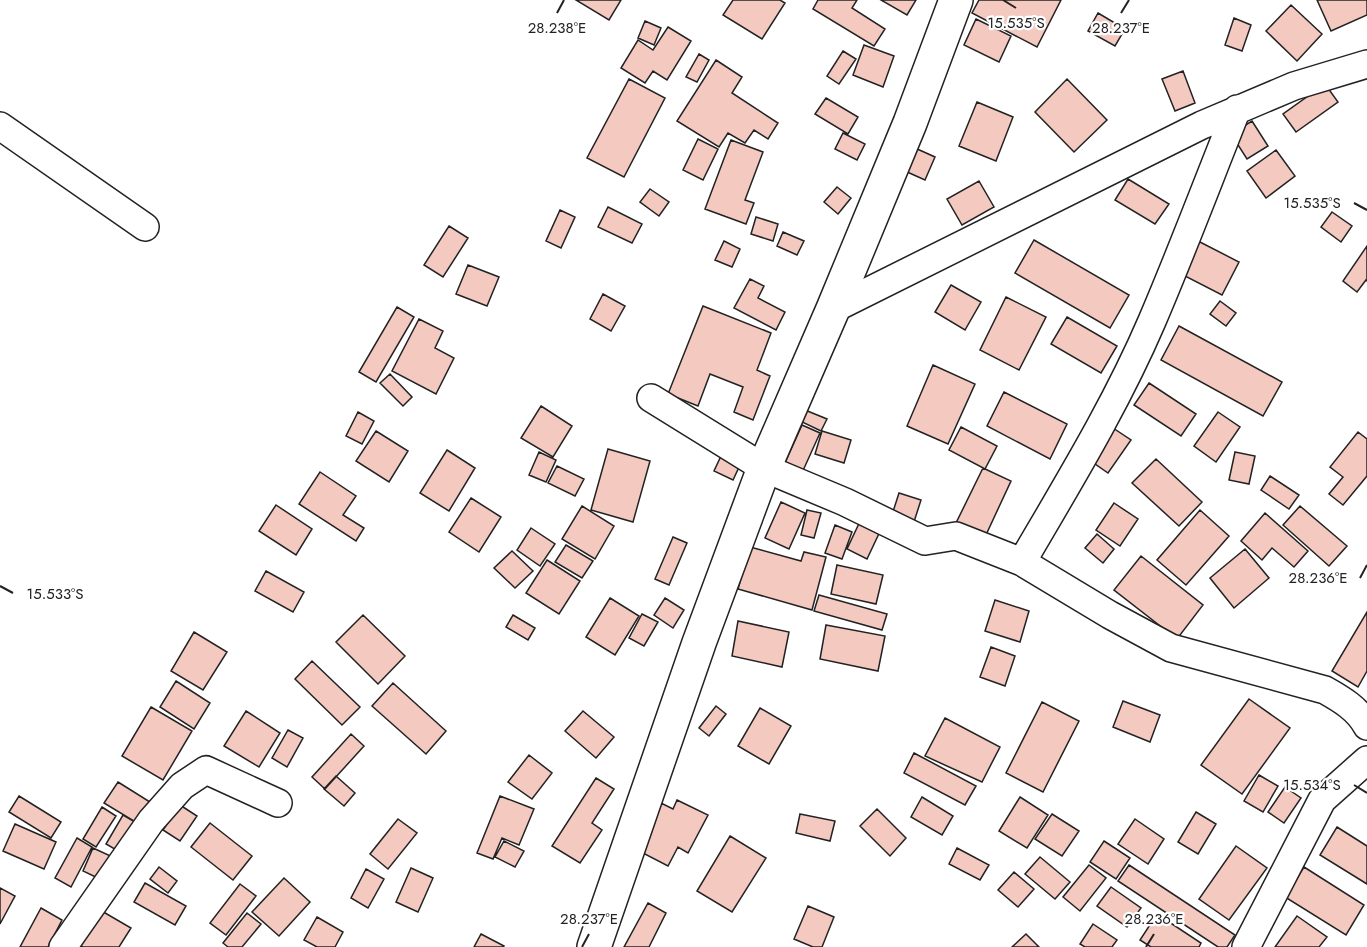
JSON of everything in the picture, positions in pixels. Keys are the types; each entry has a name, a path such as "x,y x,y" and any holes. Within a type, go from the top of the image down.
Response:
{"street":[{"path":"594,947 699,643 764,468 910,123 956,0"},
{"path":"833,309 1237,109 1294,86 1367,64"},
{"path":"1022,562 1092,442 1132,364 1152,321 1237,109"},
{"path":"0,126 145,227"},
{"path":"651,398 764,468 845,502 925,541 956,536 1022,562 1110,615 1171,648 1326,690 1347,702 1367,726"},
{"path":"1246,947 1322,800 1367,760"},
{"path":"63,947 152,821 182,786 206,770 278,803"}],"building":[{"path":"576,0 621,0 609,20"},
{"path":"733,0 780,0 785,3 762,39 723,15"},
{"path":"818,0 857,0 852,8 885,29 874,46 813,9"},
{"path":"881,0 916,0 907,15"},
{"path":"979,0 1061,0 1037,47 972,13"},
{"path":"1317,0 1367,0 1367,15 1331,31"},
{"path":"1291,5 1322,34 1297,61 1266,31"},
{"path":"1098,13 1125,29 1115,46 1088,31"},
{"path":"1234,18 1251,25 1242,51 1225,45"},
{"path":"976,19 1011,36 999,62 964,45"},
{"path":"645,21 661,28 654,45 638,38"},
{"path":"668,27 691,41 667,80 653,71 645,83 621,68 638,40 653,50"},
{"path":"864,45 894,56 883,87 853,75"},
{"path":"843,51 856,59 839,84 827,76"},
{"path":"699,54 709,60 697,82 686,77"},
{"path":"716,60 742,77 732,93 778,123 768,139 754,130 745,143 728,133 719,147 677,121"},
{"path":"1183,71 1195,103 1175,111 1162,79"},
{"path":"629,79 665,98 624,177 587,158"},
{"path":"1067,79 1107,120 1074,152 1035,112"},
{"path":"1325,84 1338,102 1296,132 1283,114"},
{"path":"826,98 858,117 848,134 815,114"},
{"path":"977,102 1013,117 996,161 959,146"},
{"path":"1252,121 1268,146 1247,159 1231,134"},
{"path":"843,133 865,144 857,160 835,149"},
{"path":"698,139 718,149 703,180 683,170"},
{"path":"731,140 763,152 745,200 754,203 746,224 705,209"},
{"path":"915,148 935,157 925,180 905,171"},
{"path":"1276,150 1295,176 1266,198 1247,171"},
{"path":"1128,179 1169,204 1155,224 1115,200"},
{"path":"979,181 994,207 962,225 947,199"},
{"path":"837,187 851,198 838,214 824,202"},
{"path":"650,189 669,202 659,216 640,202"},
{"path":"608,207 642,224 632,243 598,227"},
{"path":"560,210 575,217 561,248 546,241"},
{"path":"1332,212 1352,226 1341,242 1321,227"},
{"path":"756,217 778,224 773,241 751,234"},
{"path":"449,226 468,238 443,277 424,265"},
{"path":"783,232 804,241 797,255 777,246"},
{"path":"1034,240 1129,295 1110,328 1015,273"},
{"path":"724,241 740,249 732,267 715,260"},
{"path":"1198,241 1239,262 1222,295 1181,274"},
{"path":"1367,246 1367,281 1357,292 1343,281"},
{"path":"468,265 499,277 487,306 456,294"},
{"path":"750,279 764,286 758,298 785,312 776,330 734,308"},
{"path":"951,285 981,302 965,330 935,312"},
{"path":"603,294 625,306 611,331 590,319"},
{"path":"1006,297 1046,317 1019,370 980,350"},
{"path":"1220,301 1236,313 1226,326 1210,314"},
{"path":"703,306 771,333 757,370 770,376 753,420 734,412 743,387 710,374 698,406 668,394"},
{"path":"397,307 414,317 376,382 359,372"},
{"path":"1067,317 1117,346 1101,373 1051,344"},
{"path":"419,319 443,331 435,348 454,358 436,394 392,371"},
{"path":"1179,326 1282,382 1263,416 1161,360"},
{"path":"933,365 975,384 948,444 907,426"},
{"path":"390,374 412,397 403,406 380,383"},
{"path":"1149,383 1196,414 1181,436 1134,405"},
{"path":"1004,392 1067,424 1050,459 987,426"},
{"path":"541,406 572,426 553,457 521,438"},
{"path":"805,410 827,419 821,431 800,421"},
{"path":"358,412 374,421 362,444 346,436"},
{"path":"1218,412 1240,427 1216,462 1194,446"},
{"path":"802,425 820,433 801,475 783,467"},
{"path":"1110,426 1131,440 1108,473 1088,459"},
{"path":"961,427 997,446 985,469 949,450"},
{"path":"376,431 408,451 389,482 356,461"},
{"path":"822,431 851,440 844,463 815,454"},
{"path":"1358,432 1367,439 1367,476 1343,505 1329,494 1343,477 1330,467"},
{"path":"608,449 650,461 633,522 591,510"},
{"path":"447,450 475,468 449,511 420,493"},
{"path":"539,452 556,460 546,482 529,475"},
{"path":"1235,452 1255,456 1249,484 1229,480"},
{"path":"721,456 740,465 733,480 714,471"},
{"path":"1156,459 1202,502 1179,526 1132,483"},
{"path":"557,466 584,479 575,496 548,483"},
{"path":"983,468 1011,481 985,537 956,523"},
{"path":"320,472 356,496 343,515 364,528 356,541 299,504"},
{"path":"1270,476 1299,495 1289,509 1261,490"},
{"path":"899,493 921,500 912,528 890,521"},
{"path":"471,498 501,517 479,552 449,532"},
{"path":"781,502 805,513 789,549 765,538"},
{"path":"1114,503 1138,519 1120,546 1096,530"},
{"path":"276,505 312,529 296,555 259,531"},
{"path":"582,506 614,526 595,559 562,539"},
{"path":"1300,506 1347,546 1329,566 1283,525"},
{"path":"807,510 821,513 814,538 801,535"},
{"path":"1200,510 1229,536 1186,585 1157,560"},
{"path":"1265,513 1308,551 1294,567 1272,548 1262,560 1241,541"},
{"path":"863,515 883,525 867,559 847,549"},
{"path":"835,525 852,532 842,559 825,553"},
{"path":"531,528 555,544 540,566 517,550"},
{"path":"1097,534 1114,549 1103,563 1085,548"},
{"path":"673,537 687,543 669,585 655,579"},
{"path":"566,545 593,561 582,578 555,562"},
{"path":"750,547 801,561 804,552 826,557 812,610 738,589"},
{"path":"1245,549 1269,578 1234,608 1210,578"},
{"path":"512,551 533,571 515,588 494,568"},
{"path":"1141,556 1203,605 1177,639 1114,590"},
{"path":"547,560 580,581 559,614 526,593"},
{"path":"837,565 883,575 876,604 831,594"},
{"path":"266,571 304,592 293,612 255,591"},
{"path":"819,595 887,614 882,630 814,611"},
{"path":"610,598 639,616 615,655 586,637"},
{"path":"665,598 684,610 673,628 654,615"},
{"path":"995,600 1029,611 1020,642 985,631"},
{"path":"1367,612 1367,671 1358,687 1332,671"},
{"path":"642,614 658,622 644,646 629,638"},
{"path":"363,615 405,656 378,684 336,642"},
{"path":"513,615 535,628 528,640 506,627"},
{"path":"738,621 789,632 782,667 732,656"},
{"path":"826,625 885,636 878,671 820,659"},
{"path":"194,632 227,652 203,690 171,671"},
{"path":"991,647 1015,656 1005,686 980,677"},
{"path":"312,661 360,707 342,725 295,679"},
{"path":"176,681 210,703 194,729 160,707"},
{"path":"393,683 446,731 426,754 372,706"},
{"path":"1249,699 1290,728 1242,794 1201,765"},
{"path":"1123,701 1160,715 1150,742 1113,727"},
{"path":"1042,702 1079,721 1043,792 1006,773"},
{"path":"716,706 726,714 709,736 699,728"},
{"path":"151,707 192,731 163,780 122,756"},
{"path":"760,708 791,726 769,764 738,746"},
{"path":"246,711 280,733 259,767 224,746"},
{"path":"583,711 614,737 596,758 565,731"},
{"path":"945,718 1000,747 982,782 925,756"},
{"path":"288,730 303,738 287,767 272,758"},
{"path":"351,734 364,746 325,789 312,777"},
{"path":"914,753 976,786 965,805 904,773"},
{"path":"529,755 552,773 532,799 508,782"},
{"path":"1259,775 1278,786 1263,812 1244,801"},
{"path":"336,776 355,793 344,806 324,789"},
{"path":"596,778 614,789 592,823 602,830 580,863 552,846"},
{"path":"118,782 150,802 137,823 104,803"},
{"path":"1285,787 1301,798 1284,823 1268,812"},
{"path":"19,796 61,822 51,838 9,812"},
{"path":"500,796 534,809 519,845 502,838 493,859 477,853"},
{"path":"922,797 953,816 942,835 911,817"},
{"path":"1020,797 1048,815 1027,848 999,831"},
{"path":"677,800 708,815 688,853 678,847 668,866 637,850 661,803 673,809"},
{"path":"180,805 197,816 180,841 163,830"},
{"path":"102,807 116,816 96,847 83,839"},
{"path":"877,809 906,838 890,856 860,826"},
{"path":"1196,812 1216,824 1198,854 1178,842"},
{"path":"800,814 835,821 830,841 796,833"},
{"path":"1052,814 1079,831 1062,856 1035,839"},
{"path":"123,815 142,826 125,855 106,844"},
{"path":"398,819 417,833 388,869 370,854"},
{"path":"1135,819 1164,839 1148,864 1118,844"},
{"path":"210,823 252,856 233,880 191,847"},
{"path":"15,824 56,842 44,869 3,851"},
{"path":"1337,827 1367,846 1367,884 1320,855"},
{"path":"730,836 766,858 732,912 697,891"},
{"path":"77,838 92,847 71,887 55,878"},
{"path":"504,841 524,851 515,867 495,857"},
{"path":"1104,841 1130,858 1116,879 1090,862"},
{"path":"1236,846 1267,868 1229,920 1199,899"},
{"path":"93,848 115,858 104,881 83,871"},
{"path":"957,848 989,865 980,880 949,864"},
{"path":"1040,857 1070,882 1055,899 1025,874"},
{"path":"1089,865 1106,878 1080,911 1063,897"},
{"path":"1129,865 1235,935 1227,947 1218,947 1118,881"},
{"path":"159,867 177,881 168,893 150,879"},
{"path":"1304,867 1364,905 1346,935 1285,897"},
{"path":"411,868 433,878 418,912 396,902"},
{"path":"366,869 384,879 368,908 351,898"},
{"path":"1014,872 1034,889 1018,907 998,890"},
{"path":"284,878 310,902 279,936 252,912"},
{"path":"145,883 186,906 175,925 134,902"},
{"path":"240,884 256,896 226,935 210,923"},
{"path":"1111,887 1141,908 1127,927 1097,906"},
{"path":"0,888 15,896 0,924"},
{"path":"648,903 666,913 649,947 624,947"},
{"path":"808,906 834,917 822,947 813,947 794,939"},
{"path":"41,908 62,920 48,947 20,947"},
{"path":"100,910 131,928 119,947 79,945"},
{"path":"247,913 261,924 242,947 228,947 223,943"},
{"path":"1157,914 1201,943 1199,947 1151,947 1140,940"},
{"path":"1297,916 1327,937 1319,947 1275,947"},
{"path":"317,917 343,932 335,947 317,947 304,940"},
{"path":"1093,924 1117,940 1112,947 1085,947 1080,944"},
{"path":"481,934 504,946 474,947"},
{"path":"1026,934 1039,947 1012,947"}]}
